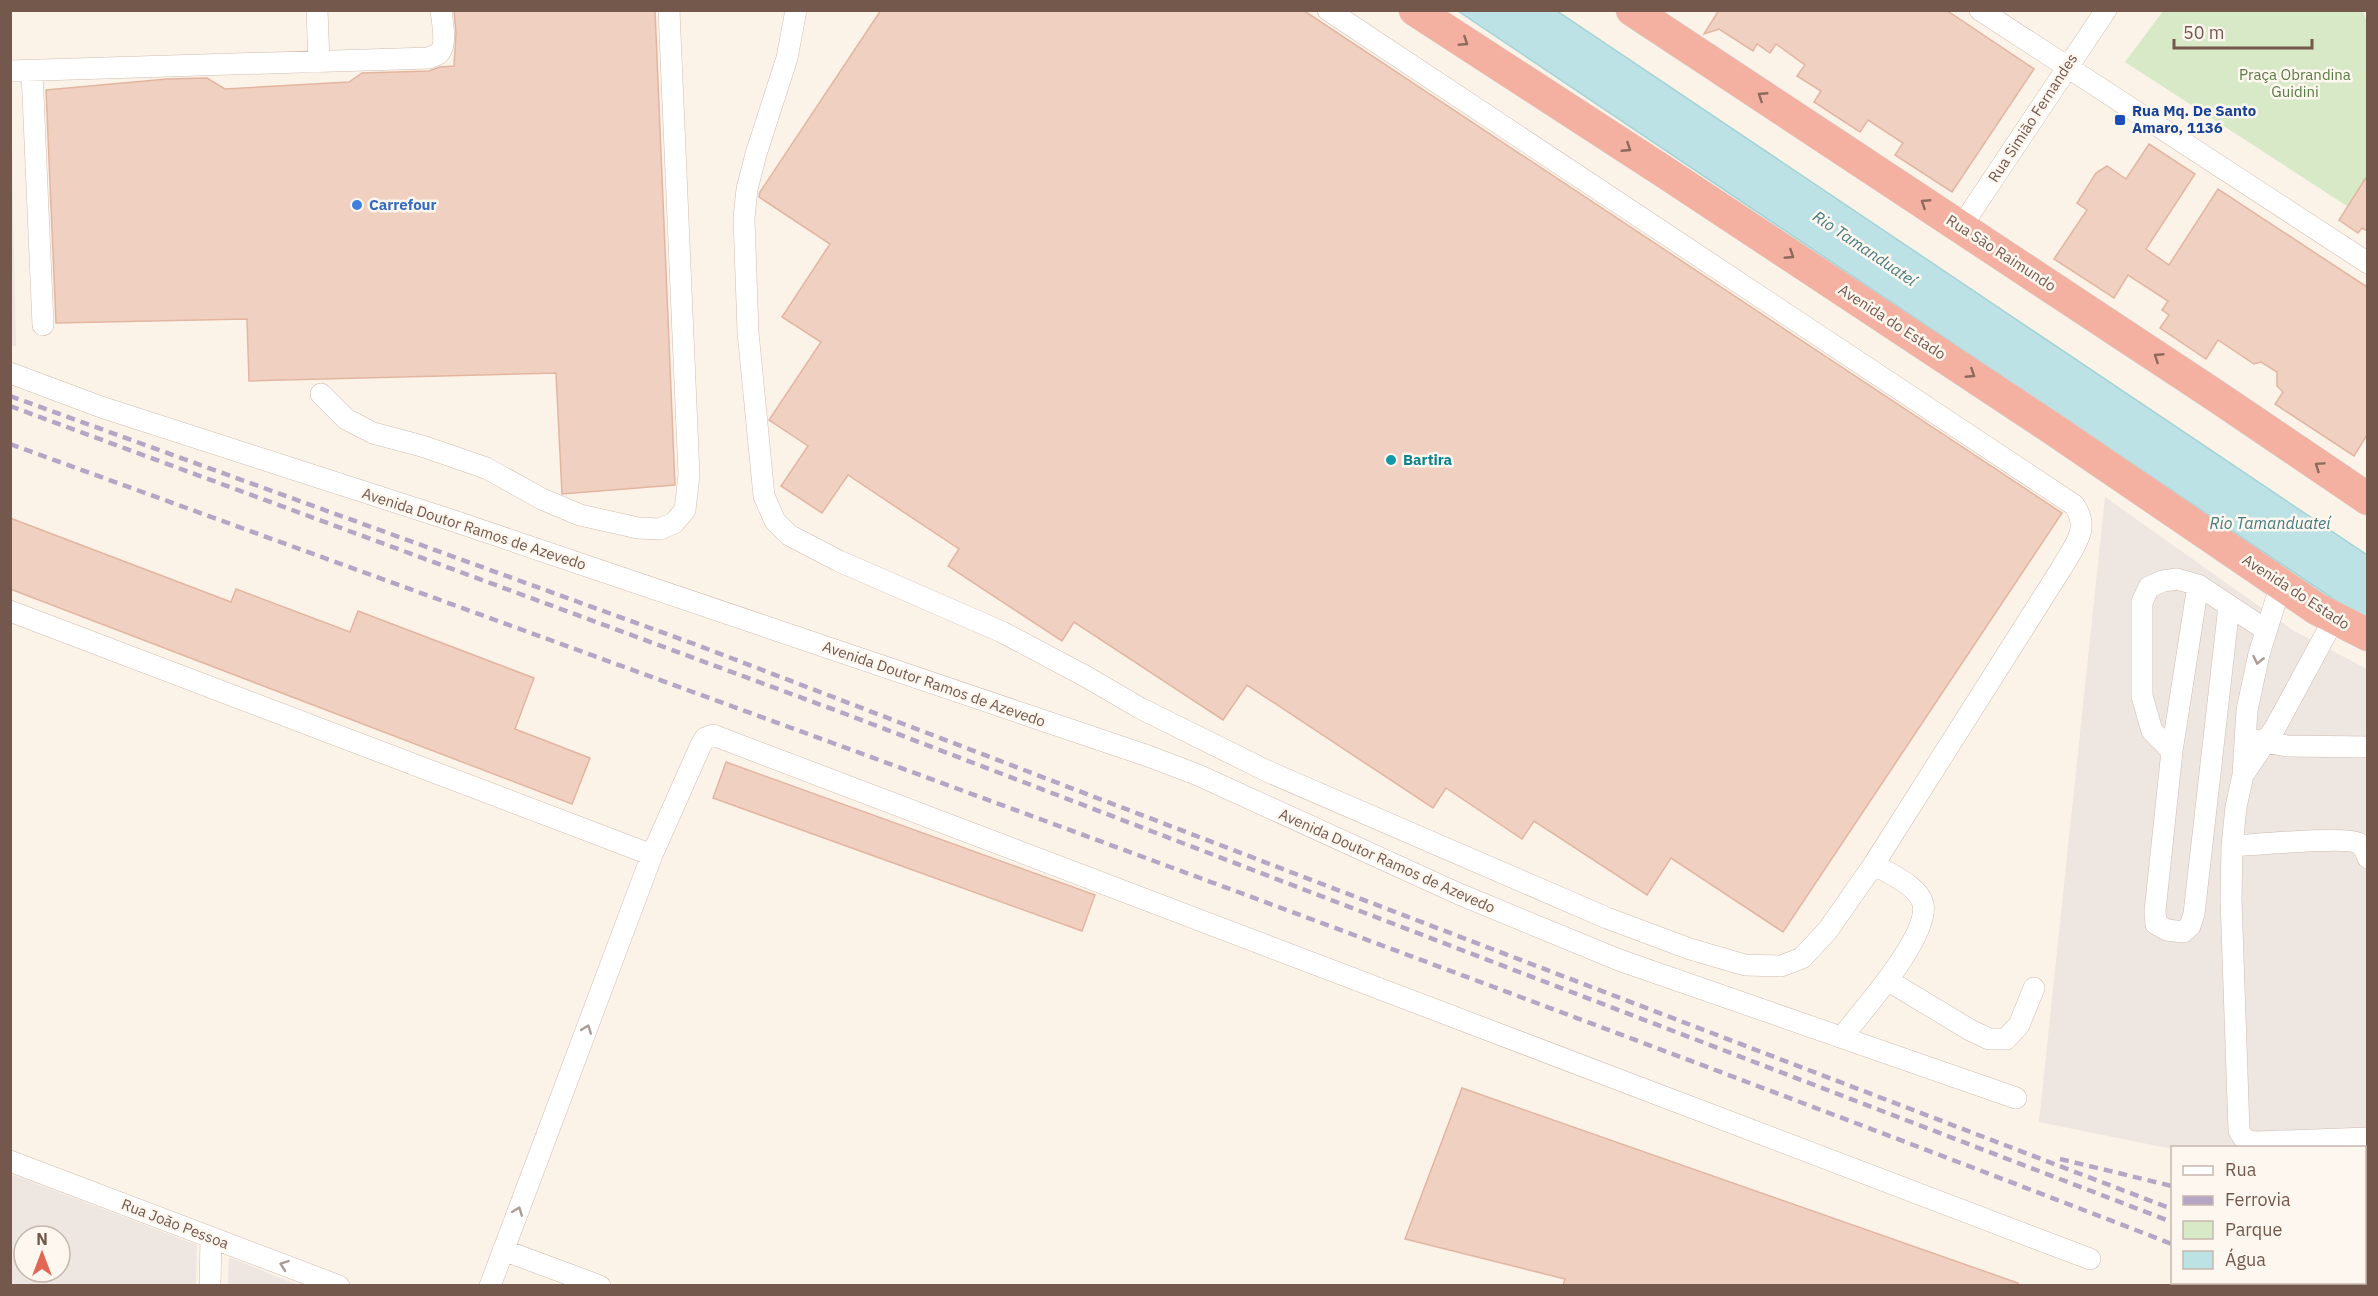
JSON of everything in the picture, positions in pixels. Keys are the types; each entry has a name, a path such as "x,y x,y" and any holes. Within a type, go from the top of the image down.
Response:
{"highway":[{"name":"Avenida do Estado","path":"1414,10 2050,427 2334,619 2367,635"},
{"name":"Rua São Raimundo","path":"1632,10 2216,396 2367,499"}],"street":[{"path":"317,10 319,62"},
{"path":"10,71 429,58 438,54 443,40 441,10"},
{"path":"321,394 346,419 373,433 422,446 486,468 542,500 580,515 638,528 660,529 674,523 685,510 688,475 669,10"},
{"path":"797,13 787,58 756,154 747,189 744,218 748,332 764,496 775,521 789,535 839,561 1002,632 1140,708 1269,772 1606,918 1690,949 1745,965 1780,966 1802,958 1828,930 1874,864 2061,569 2082,529 2081,516 2074,505 1328,10"},
{"path":"1980,10 2367,263"},
{"name":"Rua Simião Fernandes","path":"1961,227 2106,10"},
{"path":"32,72 43,325"},
{"name":"Avenida Doutor Ramos de Azevedo","path":"10,374 101,407 440,516 1148,756 1198,775 1557,936 1753,1008 2016,1098"},
{"path":"2172,751 2152,731 2142,696 2142,602 2150,587 2163,581 2177,579 2198,585 2266,630"},
{"path":"2281,584 2266,630 2247,710 2242,775 2232,846 2231,899 2239,1131 2245,1140 2255,1142 2367,1138"},
{"path":"2198,585 2172,751 2155,911 2156,924 2167,930 2183,932 2190,926 2194,914 2229,606"},
{"path":"10,611 652,855"},
{"path":"2242,775 2265,743 2334,619"},
{"path":"490,1286 652,855 700,747 705,738 713,735 2090,1259"},
{"path":"2244,736 2265,743 2287,746 2367,747"},
{"path":"2232,846 2328,841 2357,842 2364,848 2367,858"},
{"path":"1842,1037 1901,961 1920,927 1923,903 1915,891 1874,864"},
{"path":"1887,980 1952,1020 1989,1039 2006,1039 2019,1025 2034,988"},
{"name":"Rua João Pessoa","path":"10,1161 339,1286"},
{"path":"210,1238 210,1286"},
{"path":"503,1250 600,1286"}],"shaded area":[{"path":"11,88 14,253 16,346 10,345"},
{"path":"2105,497 2294,631 2367,669 2367,1180 2366,1146 2171,1146 2171,1149 2039,1122"},
{"path":"11,1174 197,1245 196,1285 11,1285"},
{"path":"229,1257 298,1285 228,1285"}],"green space":[{"name":"Praça Obrandina Guidini","path":"2163,11 2363,11 2368,25 2367,219 2125,62"}],"water":[{"name":"Rio Tamanduateí","path":"1458,11 1557,11 2367,555 2367,619 2350,610"}],"building":[{"name":"Carrefour","path":"454,10 655,10 675,485 562,494 556,373 249,381 247,319 56,323 46,90 167,79 207,78 225,89 349,82 362,73 429,71 454,66 456,33"},
{"name":"Bartira","path":"881,10 1303,10 2062,513 1783,932 1671,858 1647,895 1534,821 1522,839 1446,788 1433,808 1247,685 1223,720 1074,622 1062,641 948,566 959,549 848,475 822,513 781,486 808,446 769,420 821,342 782,317 830,244 759,197 760,192"},
{"path":"1719,10 1946,10 2034,69 1952,192 1895,155 1903,143 1868,120 1860,132 1814,102 1821,91 1797,76 1805,65 1776,44 1770,53 1757,44 1753,51 1719,29 1704,34"},
{"path":"2149,144 2195,174 2146,249 2169,265 2218,189 2367,287 2367,435 2354,456 2275,404 2283,392 2277,386 2277,372 2261,362 2254,364 2218,340 2206,359 2160,328 2169,315 2162,310 2168,301 2128,275 2114,298 2054,259 2087,210 2077,203 2096,173 2107,166 2126,179"},
{"path":"2367,176 2367,231 2362,228 2358,233 2339,220"},
{"path":"10,518 231,602 236,589 350,632 358,611 534,678 515,729 590,758 572,804 10,589"},
{"path":"726,762 1095,895 1082,931 713,798"},
{"path":"1462,1088 2018,1283 2018,1286 1563,1286 1565,1279 1405,1239"}],"railway":[{"path":"10,396 697,645 2171,1209"},
{"path":"10,406 843,713 2171,1222"},
{"path":"10,444 823,739 1364,939 2171,1244"},
{"path":"2060,1159 2171,1186"},
{"path":"2275,1284 2279,1286"},
{"path":"2335,1284 2339,1286"}],"place":[{"name":"Rua Mq. De Santo Amaro, 1136","path":"2120,120"},
{"name":"Carrefour","path":"357,205"},
{"name":"Bartira","path":"1391,460"}]}
